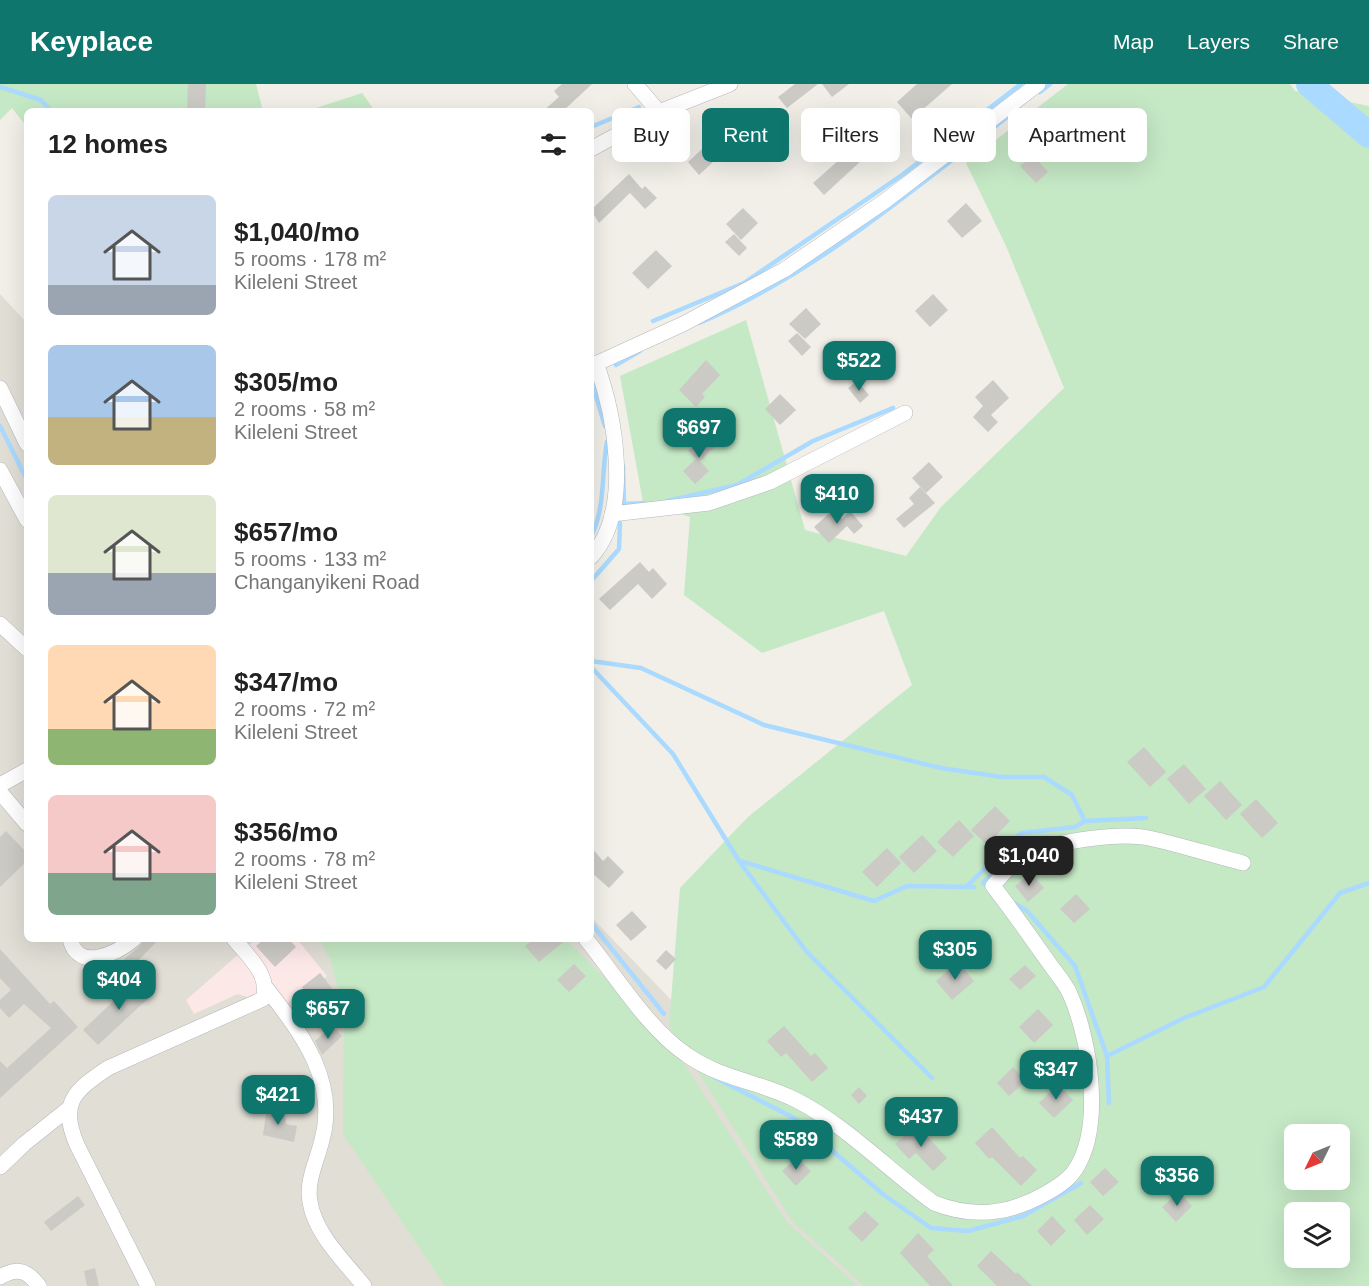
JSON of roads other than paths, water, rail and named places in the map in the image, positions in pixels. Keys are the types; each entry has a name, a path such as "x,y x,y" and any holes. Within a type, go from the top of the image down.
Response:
{"street":[{"path":"635,84 656,108"},
{"path":"669,108 730,84"},
{"path":"594,364 683,324 776,275 879,205 1038,84"},
{"path":"594,147 612,138"},
{"path":"594,367 614,425 615,493 612,514 605,535 594,552"},
{"path":"0,388 24,438"},
{"path":"612,514 719,500 770,482 905,413"},
{"path":"0,470 24,514"},
{"path":"0,624 24,646"},
{"path":"24,772 1,784 24,819"},
{"path":"588,942 653,1022 686,1055 709,1068 794,1099 817,1112 934,1203 967,1213 1000,1212 1033,1201 1059,1185 1074,1172 1088,1143 1090,1102 1088,1052 1070,992 993,886 1016,862 1029,854 1053,846 1106,837 1147,837 1243,863"},
{"path":"72,942 81,955 92,958 109,956 130,942"},
{"path":"236,942 264,977 267,989 308,1045 326,1090 328,1118 309,1182 310,1203 316,1221 326,1237 364,1286"},
{"path":"0,1167 68,1108 74,1095 85,1084 108,1068 263,999 267,989"},
{"path":"68,1108 69,1127 77,1145 148,1286"},
{"path":"0,1277 12,1270 24,1271 39,1286"}],"waterway":[{"path":"653,321 744,283 902,175 1021,84"},
{"path":"1040,92 1050,84"},
{"path":"1309,84 1369,135"},
{"path":"0,87 41,100 48,108"},
{"path":"594,126 639,107"},
{"path":"699,323 783,281 822,256 899,201 1008,117"},
{"path":"616,365 640,351"},
{"path":"594,390 605,426"},
{"path":"667,501 737,485 813,441 893,408"},
{"path":"0,426 24,474"},
{"path":"594,530 601,502 607,442"},
{"path":"623,466 624,504 644,503"},
{"path":"594,578 619,549 620,523"},
{"path":"594,661 641,668 764,725 941,768 1002,777 1044,777 1072,795 1085,821"},
{"path":"594,670 673,754 739,861 806,951 932,1078"},
{"path":"966,887 1021,833 1075,827 1085,821 1146,818"},
{"path":"989,887 983,883 1025,842 1043,840"},
{"path":"740,861 874,901 907,886 974,887"},
{"path":"1107,1056 1184,1018 1264,987 1340,893 1369,883"},
{"path":"1014,903 1027,911 1075,966 1107,1056 1109,1103"},
{"path":"594,927 664,1014"},
{"path":"714,1077 794,1118 884,1195 931,1228 968,1231 1023,1216 1081,1183"}]}
